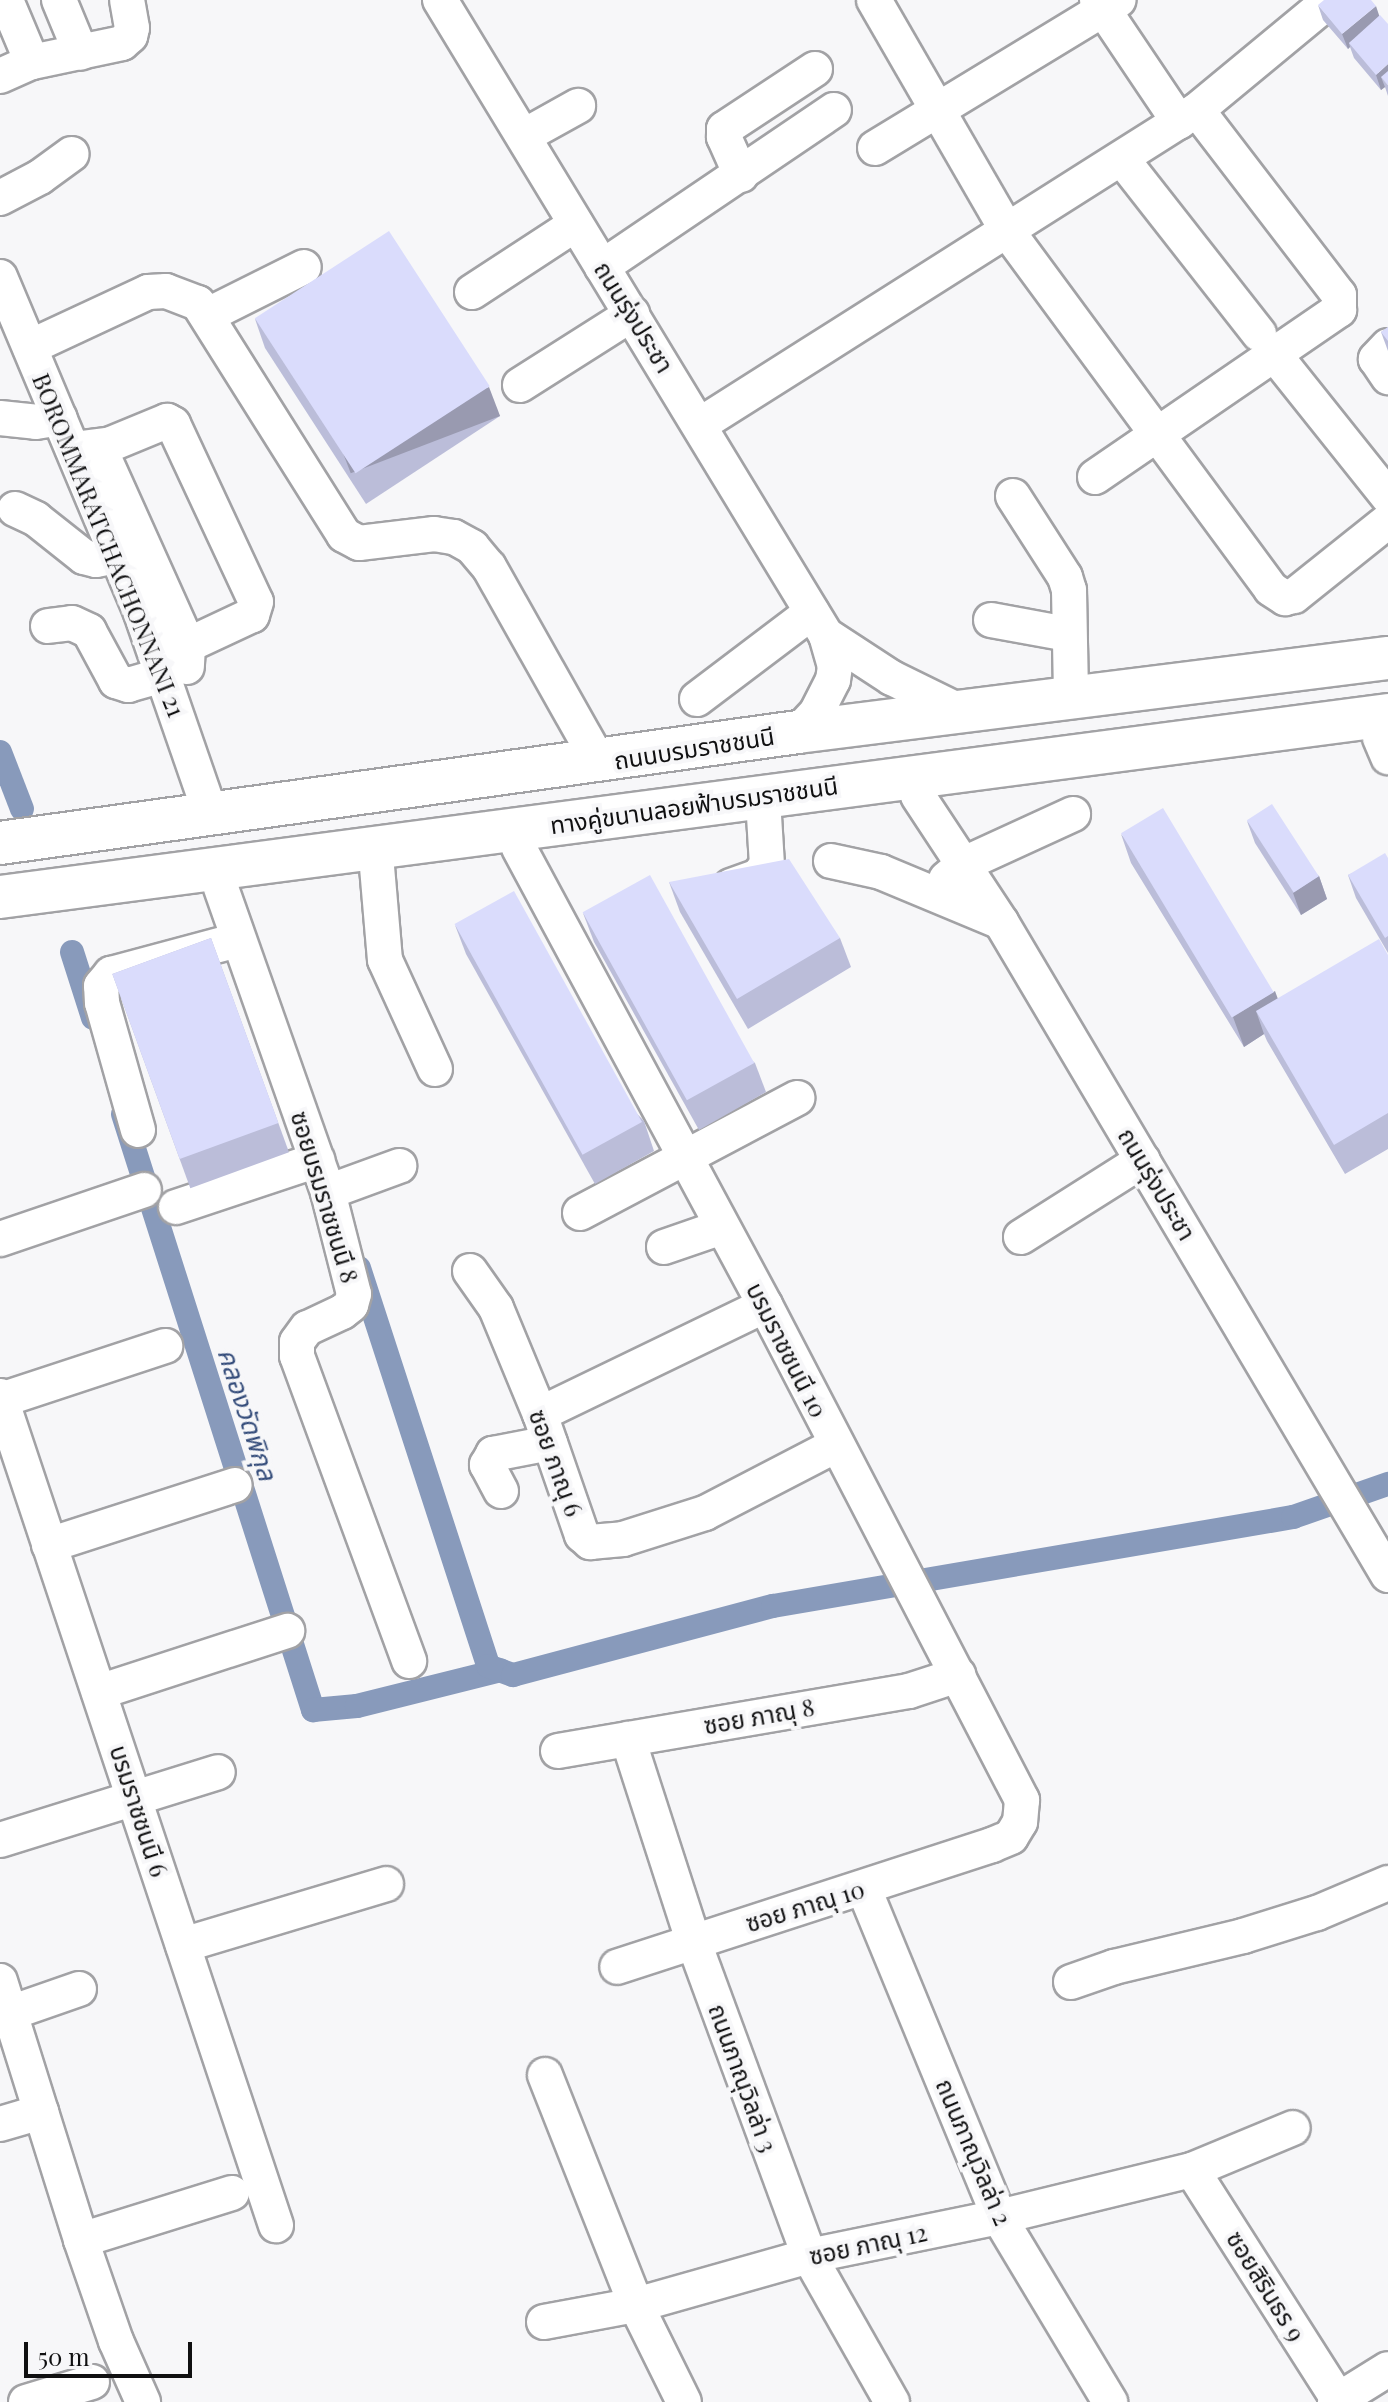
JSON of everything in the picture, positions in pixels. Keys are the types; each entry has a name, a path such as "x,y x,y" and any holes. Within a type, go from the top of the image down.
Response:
{"main road":[{"name":"ถนนบรมราชชนนี","path":"0,843 1071,695 1388,658"},
{"name":"ทางคู่ขนานลอยฟ้าบรมราชชนนี","path":"0,867 1388,687"},
{"name":"ทางคู่ขนานลอยฟ้าบรมราชชนนี","path":"0,897 1386,736"},
{"path":"0,918 1386,736"}],"street":[{"path":"6,0 32,62"},
{"path":"59,0 81,53"},
{"name":"ถนนรุ่งประชา","path":"440,0 701,424 819,623 835,666 833,680 816,713 798,732"},
{"path":"874,0 1008,232 1156,435 1279,596 1294,596 1388,521"},
{"path":"0,76 32,62 122,43 130,36 124,2"},
{"path":"875,148 1106,3 1188,116 1339,295 1341,303 1334,315 1266,344 1156,435 1095,477"},
{"path":"701,424 1188,116 1311,6"},
{"path":"741,175 724,137 724,129 815,69"},
{"path":"524,136 578,106"},
{"path":"602,267 834,110"},
{"path":"0,198 40,177 72,154"},
{"path":"1122,159 1388,497"},
{"path":"472,292 576,224"},
{"path":"208,315 304,267"},
{"name":"BOROMMARATCHACHONNANI 21","path":"0,277 60,418 86,448 117,556 170,660 176,709 211,815"},
{"path":"30,347 148,292 187,296 208,315 344,535 359,543 434,534 454,537 472,547 489,567 599,762"},
{"path":"520,385 632,314"},
{"path":"1388,346 1376,359 1388,377"},
{"path":"0,418 36,422 60,418"},
{"path":"48,626 72,623 89,631 116,681 128,685 252,615 256,602 173,424 167,421 86,448 170,660"},
{"path":"1013,496 1065,577 1069,590 1067,634 1071,695"},
{"path":"15,509 36,519 84,557 96,560 117,556"},
{"path":"991,620 1067,634"},
{"path":"697,699 819,623"},
{"name":"ถนนรุ่งประชา","path":"819,623 892,678 959,711"},
{"name":"ถนนรุ่งประชา","path":"918,796 1001,922 1388,1575"},
{"path":"931,891 964,864 1073,814"},
{"path":"694,894 736,885 758,876 767,865 764,816"},
{"name":"บรมราชชนนี 10","path":"519,848 765,1305 1022,1800 1020,1822 1011,1837 992,1845"},
{"path":"831,861 881,872 1001,922"},
{"path":"377,867 385,960 435,1069"},
{"name":"ซอยบรมราชชนนี 8","path":"221,888 323,1176 354,1294 351,1305 307,1328 297,1342 297,1356 409,1661"},
{"path":"138,1130 102,1003 101,986 111,974 238,940"},
{"path":"580,1213 797,1098"},
{"path":"1021,1237 1143,1160"},
{"path":"176,1207 323,1176 399,1166"},
{"path":"0,1239 144,1190"},
{"path":"664,1247 722,1227"},
{"name":"ซอย ภาณุ 6","path":"470,1271 496,1308 545,1428 582,1535 595,1544 623,1539 705,1513 836,1445"},
{"path":"501,1491 487,1465 493,1454 765,1305"},
{"path":"0,1398 165,1346"},
{"name":"บรมราชชนนี 6","path":"0,1398 276,2225"},
{"path":"49,1545 235,1485"},
{"path":"99,1692 287,1631"},
{"name":"ซอย ภาณุ 8","path":"558,1751 909,1691 958,1675"},
{"name":"ถนนภาณุวิลล่า 3","path":"628,1739 693,1940 809,2256 892,2402"},
{"path":"0,1840 218,1772"},
{"name":"ซอย ภาณุ 10","path":"617,1967 992,1845"},
{"path":"1071,1982 1114,1967 1243,1936 1317,1913 1388,1883"},
{"path":"183,1945 386,1884"},
{"name":"ถนนภาณุวิลล่า 2","path":"864,1889 999,2217 1110,2402"},
{"path":"79,1989 6,2017 41,2112 116,2341 143,2402"},
{"path":"545,2075 636,2305 684,2402"},
{"path":"0,2124 41,2112"},
{"name":"ซอย ภาณุ 12","path":"544,2322 636,2305 809,2256 999,2217 1192,2170 1293,2128"},
{"name":"ซอยสิรินธร 9","path":"1192,2170 1338,2401"},
{"path":"81,2240 232,2193"},
{"path":"1338,2401 1388,2369"},
{"path":"26,2402 92,2382"}],"building":[{"path":"1324,0 1371,0 1376,6 1342,34 1318,5"},
{"path":"1380,15 1388,24 1388,64 1376,75 1349,43"},
{"path":"1388,71 1388,85 1381,77"},
{"path":"389,231 490,386 356,473 255,318"},
{"path":"1388,327 1388,341 1381,332"},
{"path":"1272,804 1319,876 1294,892 1247,820"},
{"path":"1163,808 1274,992 1232,1018 1121,833"},
{"path":"1385,853 1388,858 1388,936 1385,938 1348,875"},
{"path":"789,859 840,938 737,999 669,882"},
{"path":"650,875 754,1063 687,1100 583,912"},
{"path":"514,891 642,1122 583,1155 455,924"},
{"path":"211,938 278,1123 180,1159 112,974"},
{"path":"1379,939 1388,955 1388,1113 1334,1145 1256,1011"}],"waterway":[{"name":"คลองวัดพิกุล","path":"0,752 22,809"},
{"name":"คลองวัดพิกุล","path":"72,952 93,1018"},
{"name":"คลองวัดพิกุล","path":"123,1114 313,1710 357,1706 501,1670"},
{"path":"359,1268 488,1666 513,1675 773,1606 1293,1517 1388,1484"}]}
